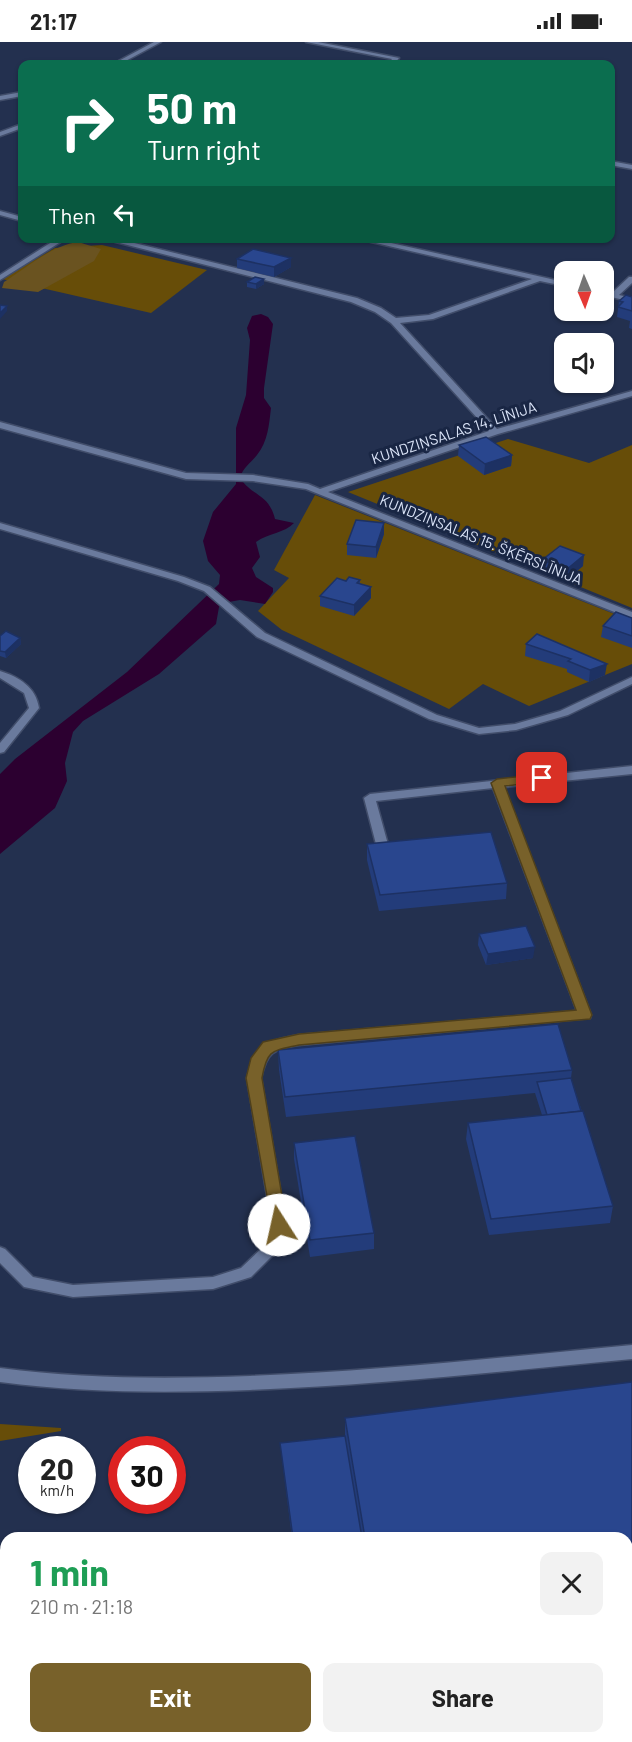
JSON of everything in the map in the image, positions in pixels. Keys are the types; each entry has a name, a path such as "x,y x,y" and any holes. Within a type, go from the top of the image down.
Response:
{"street":[{"path":"124,60 158,42"},
{"path":"309,42 396,58 394,60"},
{"path":"0,98 18,95"},
{"path":"0,134 18,127"},
{"path":"615,164 632,167"},
{"path":"0,213 18,218"},
{"path":"0,278 56,243"},
{"path":"123,243 354,300 378,310 394,321 495,432"},
{"path":"135,246 140,243"},
{"path":"379,243 554,282"},
{"path":"394,321 430,317 539,279"},
{"path":"614,295 632,279"},
{"path":"614,296 632,300"},
{"name":"KUNDZIŅSALAS 14. LĪNIJA","path":"319,492 495,432 632,393"},
{"name":"KUNDZIŅSALAS 15. ŠĶĒRSLĪNIJA","path":"0,426 186,476 253,478 308,487 632,616"},
{"path":"0,526 181,579 207,590 228,605 261,635 433,717 479,731 516,727 564,713 632,680"},
{"path":"0,674 28,688 33,697 34,708 0,750"},
{"path":"383,848 370,798 632,770"},
{"path":"0,1253 29,1283 73,1292 213,1282 246,1272 270,1249 279,1225 254,1078 258,1058 268,1046 299,1040 585,1015 497,783"},
{"path":"0,1375 87,1384 154,1386 303,1382 632,1352"}],"shaded area":[{"path":"81,243 101,249 94,261 38,292 2,288 4,282 39,258 68,244"},
{"path":"102,245 207,270 151,313 2,279 55,248"},
{"path":"261,314 268,317 273,324 264,388 264,398 271,408 270,421 264,444 240,478 265,500 275,519 294,523 256,542 260,557 252,568 256,577 273,588 273,592 265,604 240,600 223,603 219,607 216,624 159,674 83,721 73,732 65,763 67,781 55,808 0,854 0,774 15,759 127,672 219,584 220,575 208,561 203,541 213,512 236,484 236,428 246,395 250,340 247,328 252,316"},
{"path":"508,439 589,463 632,445 632,608 348,492"},
{"path":"315,495 632,621 632,664 529,706 483,684 449,709 282,630 258,611 289,578 274,570"},
{"path":"0,1424 61,1428 61,1431 18,1436 18,1438 0,1441"}],"building":[{"path":"253,249 291,258 274,267 237,259"},
{"path":"255,277 264,279 256,284 247,282"},
{"path":"626,295 632,297 632,311 618,307 623,302 619,301"},
{"path":"0,305 7,306 0,313"},
{"path":"486,437 512,455 485,464 459,445"},
{"path":"356,520 384,523 376,547 347,544"},
{"path":"560,546 584,555 566,570 542,560"},
{"path":"349,577 360,580 357,583 371,587 354,605 320,596 337,578 346,581"},
{"path":"616,612 632,618 632,636 603,626"},
{"path":"6,631 20,638 5,652 0,651 0,636"},
{"path":"537,634 607,664 590,670 568,661 571,659 526,644"},
{"path":"491,832 507,883 380,895 367,844"},
{"path":"526,926 535,947 488,954 479,934"},
{"path":"558,1024 572,1070 285,1097 278,1050"},
{"path":"571,1078 581,1111 547,1115 537,1082"},
{"path":"583,1111 613,1206 491,1219 468,1123"},
{"path":"355,1136 374,1233 310,1240 294,1143"},
{"path":"632,1382 632,1532 364,1532 345,1418"},
{"path":"345,1436 361,1532 292,1532 280,1443"}],"route":[{"path":"279,1225 254,1078 258,1058 268,1046 299,1040 585,1015 523,857 497,783 542,778"}]}
